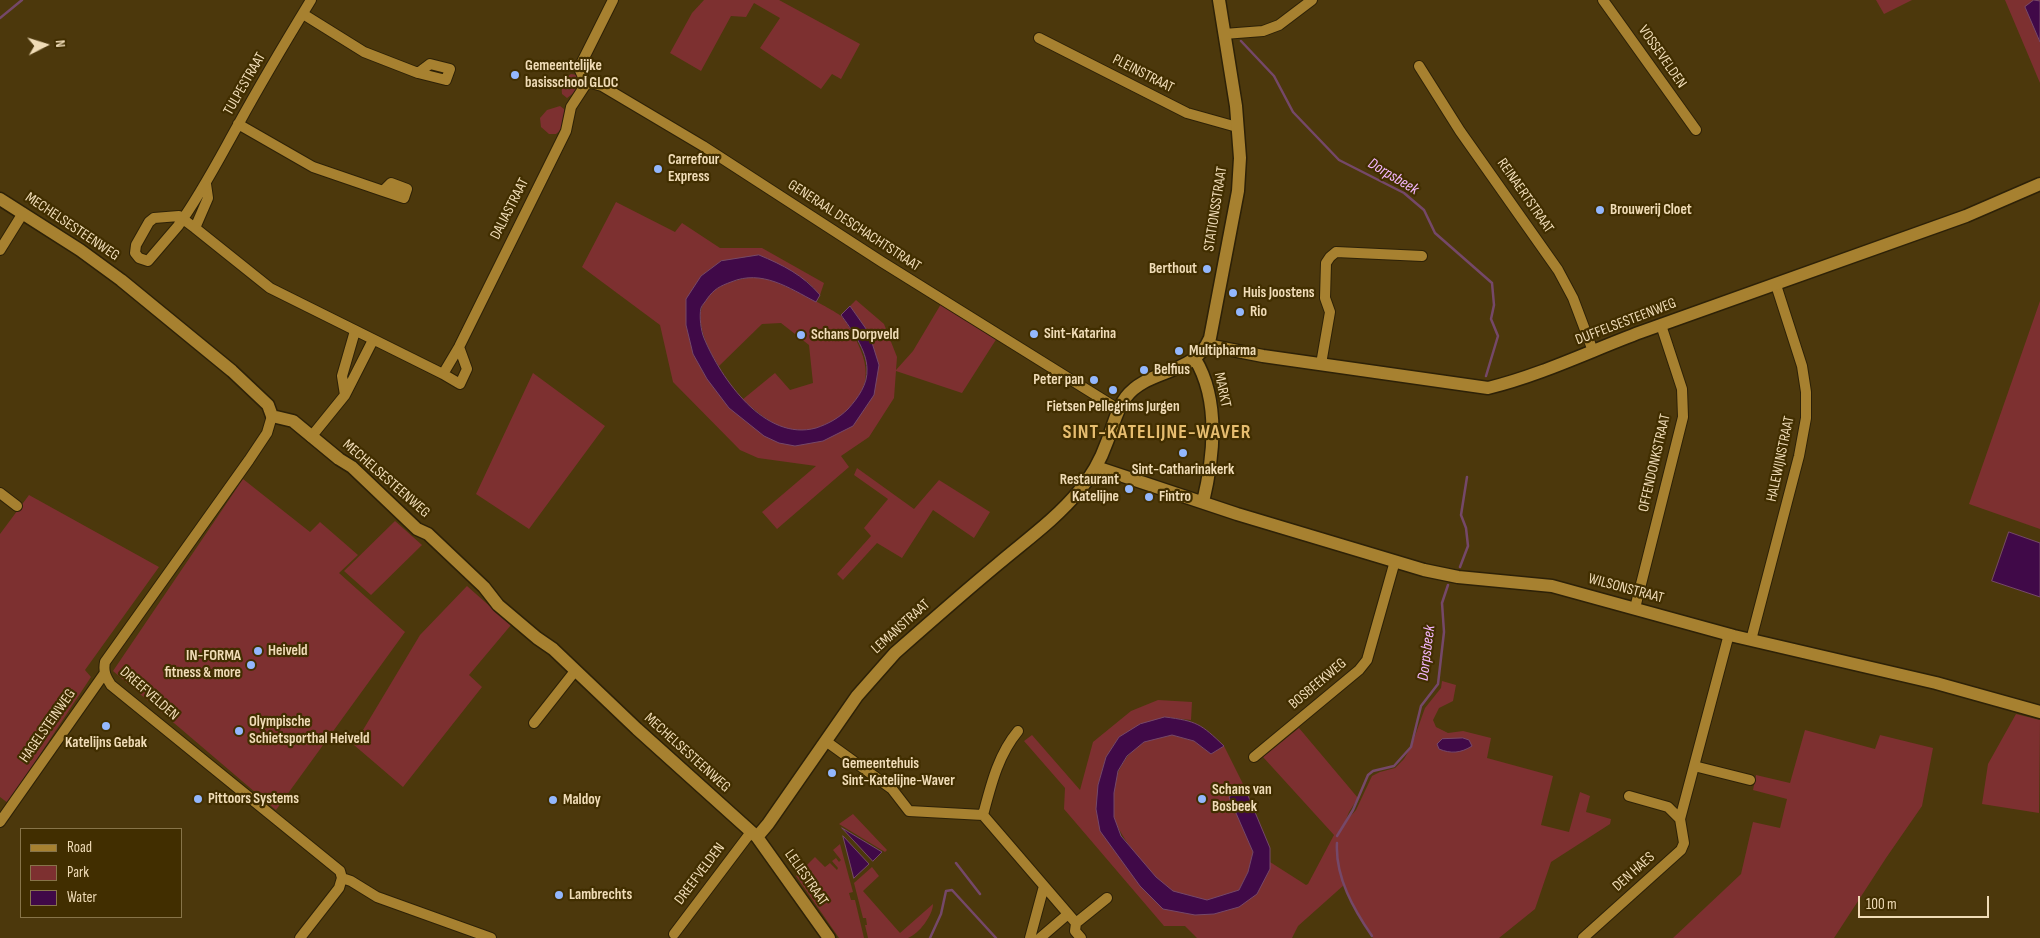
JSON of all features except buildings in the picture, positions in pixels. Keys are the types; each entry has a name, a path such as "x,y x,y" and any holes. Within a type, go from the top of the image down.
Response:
{"street":[{"name":"TULPESTRAAT","path":"183,218 172,216 152,219 134,250 139,258 148,261 178,226 206,184 238,124 311,0"},
{"path":"586,84 579,68 614,0"},
{"name":"STATIONSSTRAAT","path":"1195,359 1207,345 1210,338 1238,191 1240,158 1237,126 1219,0"},
{"path":"1224,34 1263,31 1279,25 1312,0"},
{"name":"VOSSEVELDEN","path":"1603,0 1696,130"},
{"path":"303,14 364,52 418,73"},
{"name":"PLEINSTRAAT","path":"1039,38 1187,113 1237,126"},
{"name":"REINAERTSTRAAT","path":"1419,66 1460,131 1558,270 1573,298 1593,351"},
{"name":"GENERAAL DESCHACHTSTRAAT","path":"586,84 591,83 602,86 703,146 882,262 1118,409"},
{"name":"DALIASTRAAT","path":"443,374 459,347 566,131 571,107 586,84"},
{"path":"238,124 313,167 382,191"},
{"name":"TULPESTRAAT","path":"195,228 208,198 206,184"},
{"name":"DUFFELSESTEENWEG","path":"1207,345 1226,350 1488,388 1510,382 1661,325 1966,216 2040,184"},
{"name":"MECHELSESTEENWEG","path":"0,199 122,280 232,371 268,404 272,416 293,421 339,460 352,467 417,529 428,534 484,587 498,605 536,638 553,649 575,672 754,834"},
{"path":"0,250 23,213"},
{"path":"183,218 270,288 460,384 467,369 459,347"},
{"path":"1321,364 1330,312 1325,298 1326,263 1330,257 1336,252 1422,256"},
{"name":"HALEWIJNSTRAAT","path":"1751,640 1799,456 1806,418 1806,392 1802,366 1776,284"},
{"name":"OFFENDONKSTRAAT","path":"1635,608 1683,417 1682,388 1661,325"},
{"path":"345,395 342,376 355,331"},
{"path":"311,437 345,395 373,340"},
{"name":"MARKT","path":"1096,467 1107,443 1118,409 1126,396 1140,385 1195,359 1205,379 1210,401 1210,474 1203,502"},
{"name":"DREEFVELDEN","path":"272,416 267,433 249,460 105,662 104,674 111,685 340,871 342,878 351,881 377,897 491,938"},
{"path":"1096,467 1203,502"},
{"name":"LEMANSTRAAT","path":"754,834 768,824 873,676 895,653 1068,503 1080,491 1096,467"},
{"path":"0,493 17,506"},
{"name":"WILSONSTRAAT","path":"1203,502 1424,570 1458,577 1552,586 1751,640 1936,684 2040,712"},
{"name":"BOSBEEKWEG","path":"1254,757 1359,670 1367,660 1395,561"},
{"name":"DEN HAES","path":"1583,938 1681,850 1684,842 1680,818 1729,634"},
{"path":"534,723 575,672"},
{"name":"HAGELSTEINWEG","path":"0,822 104,674"},
{"path":"983,814 996,769 1011,740 1018,731"},
{"path":"827,742 892,789 909,811 983,814 1076,923"},
{"path":"1694,766 1750,780"},
{"path":"1630,796 1668,807 1680,818"},
{"name":"DREEFVELDEN","path":"672,937 754,834"},
{"name":"LELIESTRAAT","path":"754,834 829,938"},
{"path":"300,938 338,888 342,878"},
{"path":"1030,938 1044,886"},
{"path":"1081,938 1075,931 1076,923 1107,898"},
{"path":"1040,938 1068,914"}],"green space":[{"path":"704,0 779,0 860,44 841,79 832,74 821,89 760,48 780,18 754,3 746,17 731,16 701,71 670,53 692,13"},
{"path":"1876,0 1912,0 1884,14"},
{"path":"2005,0 2040,0 2040,83"},
{"path":"571,74 577,75 580,82 575,92 567,98 562,94 562,85 564,80"},
{"path":"560,106 565,112 563,126 556,134 549,134 541,127 540,118 547,110"},
{"path":"616,202 675,232 682,223 720,248 762,248 824,283 820,295 808,282 759,255 721,261 701,276 686,325 693,354 707,379 795,446 874,395 869,333 850,306 856,300 884,324 897,357 896,370 913,351 941,304 997,338 962,393 896,371 894,398 869,437 841,456 849,467 777,529 762,512 816,466 758,458 740,450 673,382 660,325 582,267"},
{"path":"754,277 778,283 809,297 837,313 845,321 855,338 865,362 864,384 855,402 830,423 818,428 799,431 787,429 769,420 742,400 775,373 790,390 813,383 809,345 781,323 762,324 719,366 709,349 703,333 701,319 702,306 708,296 734,281"},
{"path":"2040,301 2040,529 1969,504"},
{"path":"533,373 605,426 529,529 476,494"},
{"path":"857,468 914,509 939,480 990,512 974,538 933,510 902,558 877,543 843,580 837,574 871,536 864,528 888,499 854,475"},
{"name":"Heiveld","path":"243,479 310,532 320,522 358,555 339,573 405,632 276,810 113,671"},
{"path":"29,495 159,567 85,670 91,677 8,803 0,797 0,534"},
{"path":"395,521 422,545 371,595 344,571"},
{"path":"467,586 511,625 469,675 482,687 403,787 354,745 420,635"},
{"path":"1442,681 1456,685 1453,701 1439,708 1433,720 1436,727 1448,733 1463,731 1491,738 1487,758 1553,776 1541,825 1569,832 1580,792 1590,796 1586,812 1611,819 1610,824 1551,862 1535,909 1499,938 1373,938 1361,921 1344,885 1298,926 1292,938 1197,938 1185,926 1164,926 1064,809 1065,788 1024,741 1032,735 1080,790 1093,742 1131,711 1158,700 1192,702 1191,720 1165,717 1119,737 1106,757 1098,785 1140,886 1214,914 1270,869 1270,862 1306,885 1308,884 1334,835 1263,757 1299,728 1358,798 1345,822 1356,810 1372,776 1395,768 1404,759 1411,747 1425,708 1441,688"},
{"path":"2016,714 2040,720 2039,813 1982,804 1988,764"},
{"path":"1805,730 1875,749 1880,735 1933,748 1922,806 1834,938 1673,938 1741,874 1753,822 1780,828 1787,799 1753,790 1756,775 1790,783"},
{"path":"1172,735 1194,741 1211,754 1224,746 1244,786 1230,797 1253,852 1248,872 1239,890 1214,899 1206,900 1189,897 1166,886 1139,858 1123,835 1114,817 1114,786 1117,775 1127,757 1134,749 1146,741"},
{"path":"853,814 887,850 885,852 839,824"},
{"path":"840,844 853,892 849,893 851,900 855,900 864,938 839,938 796,876 815,857 825,867 830,863 837,870 838,868 832,861 836,858 839,862 841,860 833,850"},
{"path":"872,867 879,876 863,891 900,933 933,904 928,919 912,936 908,938 868,938 865,925 867,925 866,918 863,918 854,883"}],"water":[{"path":"2034,0 2040,1 2040,42 2025,7"},
{"path":"759,255 800,276 820,295 816,302 785,286 764,279 742,279 727,283 712,293 701,308 700,315 703,335 722,371 747,404 779,426 797,430 816,428 825,425 848,409 859,395 866,380 867,369 864,355 858,340 841,315 850,306 869,333 879,365 874,395 853,426 823,441 795,446 779,443 764,436 729,408 707,379 693,354 686,325 686,299 701,276 721,261"},
{"path":"2009,532 2040,543 2040,597 1992,581"},
{"path":"1165,717 1192,722 1204,728 1224,746 1211,754 1194,741 1172,735 1144,742 1127,756 1118,771 1114,793 1114,817 1121,836 1156,877 1173,891 1207,900 1239,890 1248,872 1253,852 1229,797 1244,786 1270,848 1270,869 1257,894 1239,907 1214,914 1195,915 1163,909 1140,886 1100,831 1096,809 1098,785 1106,757 1119,737 1140,724"},
{"path":"1463,738 1469,740 1472,746 1464,750 1452,752 1439,749 1437,744 1442,739"},
{"path":"842,828 882,852 873,861"},
{"path":"843,836 869,864 854,878"}],"waterway":[{"path":"0,18 22,0"},
{"name":"Dorpsbeek","path":"1241,41 1274,76 1293,112 1339,160 1404,193 1424,210 1435,233 1492,283 1494,305 1491,319 1498,336 1486,376"},
{"name":"Dorpsbeek","path":"1460,567 1468,546 1466,528 1461,515 1467,477"},
{"name":"Dorpsbeek","path":"1337,836 1353,810 1368,775 1373,771 1394,766 1411,747 1421,706 1438,684 1444,632 1442,603 1448,585"},
{"name":"Dorpsbeek","path":"1337,843 1337,856 1342,881 1352,904 1372,936"},
{"path":"956,863 980,894"},
{"path":"930,938 941,914 946,891 952,890 996,938"}],"place":[{"name":"Gemeentelijke basisschool GLOC","path":"515,75"},
{"name":"Carrefour Express","path":"658,169"},
{"name":"Brouwerij Cloet","path":"1600,210"},
{"name":"Berthout","path":"1207,269"},
{"name":"Huis Joostens","path":"1233,293"},
{"name":"Rio","path":"1240,312"},
{"name":"Sint-Katarina","path":"1034,334"},
{"name":"Schans Dorpveld","path":"801,335"},
{"name":"Multipharma","path":"1179,351"},
{"name":"Belfius","path":"1144,370"},
{"name":"Peter pan","path":"1094,380"},
{"name":"Fietsen Pellegrims Jurgen","path":"1113,390"},
{"name":"Sint-Catharinakerk","path":"1183,453"},
{"name":"Restaurant Katelijne","path":"1129,489"},
{"name":"Fintro","path":"1149,497"},
{"name":"Heiveld","path":"258,651"},
{"name":"IN-FORMA fitness & more","path":"251,665"},
{"name":"Katelijns Gebak","path":"106,726"},
{"name":"Olympische Schietsporthal Heiveld","path":"239,731"},
{"name":"Gemeentehuis Sint-Katelijne-Waver","path":"832,773"},
{"name":"Pittoors Systems","path":"198,799"},
{"name":"Schans van Bosbeek","path":"1202,799"},
{"name":"Maldoy","path":"553,800"},
{"name":"Lambrechts","path":"559,895"}],"district":[{"name":"SINT-KATELIJNE-WAVER","path":"1157,433"}]}
